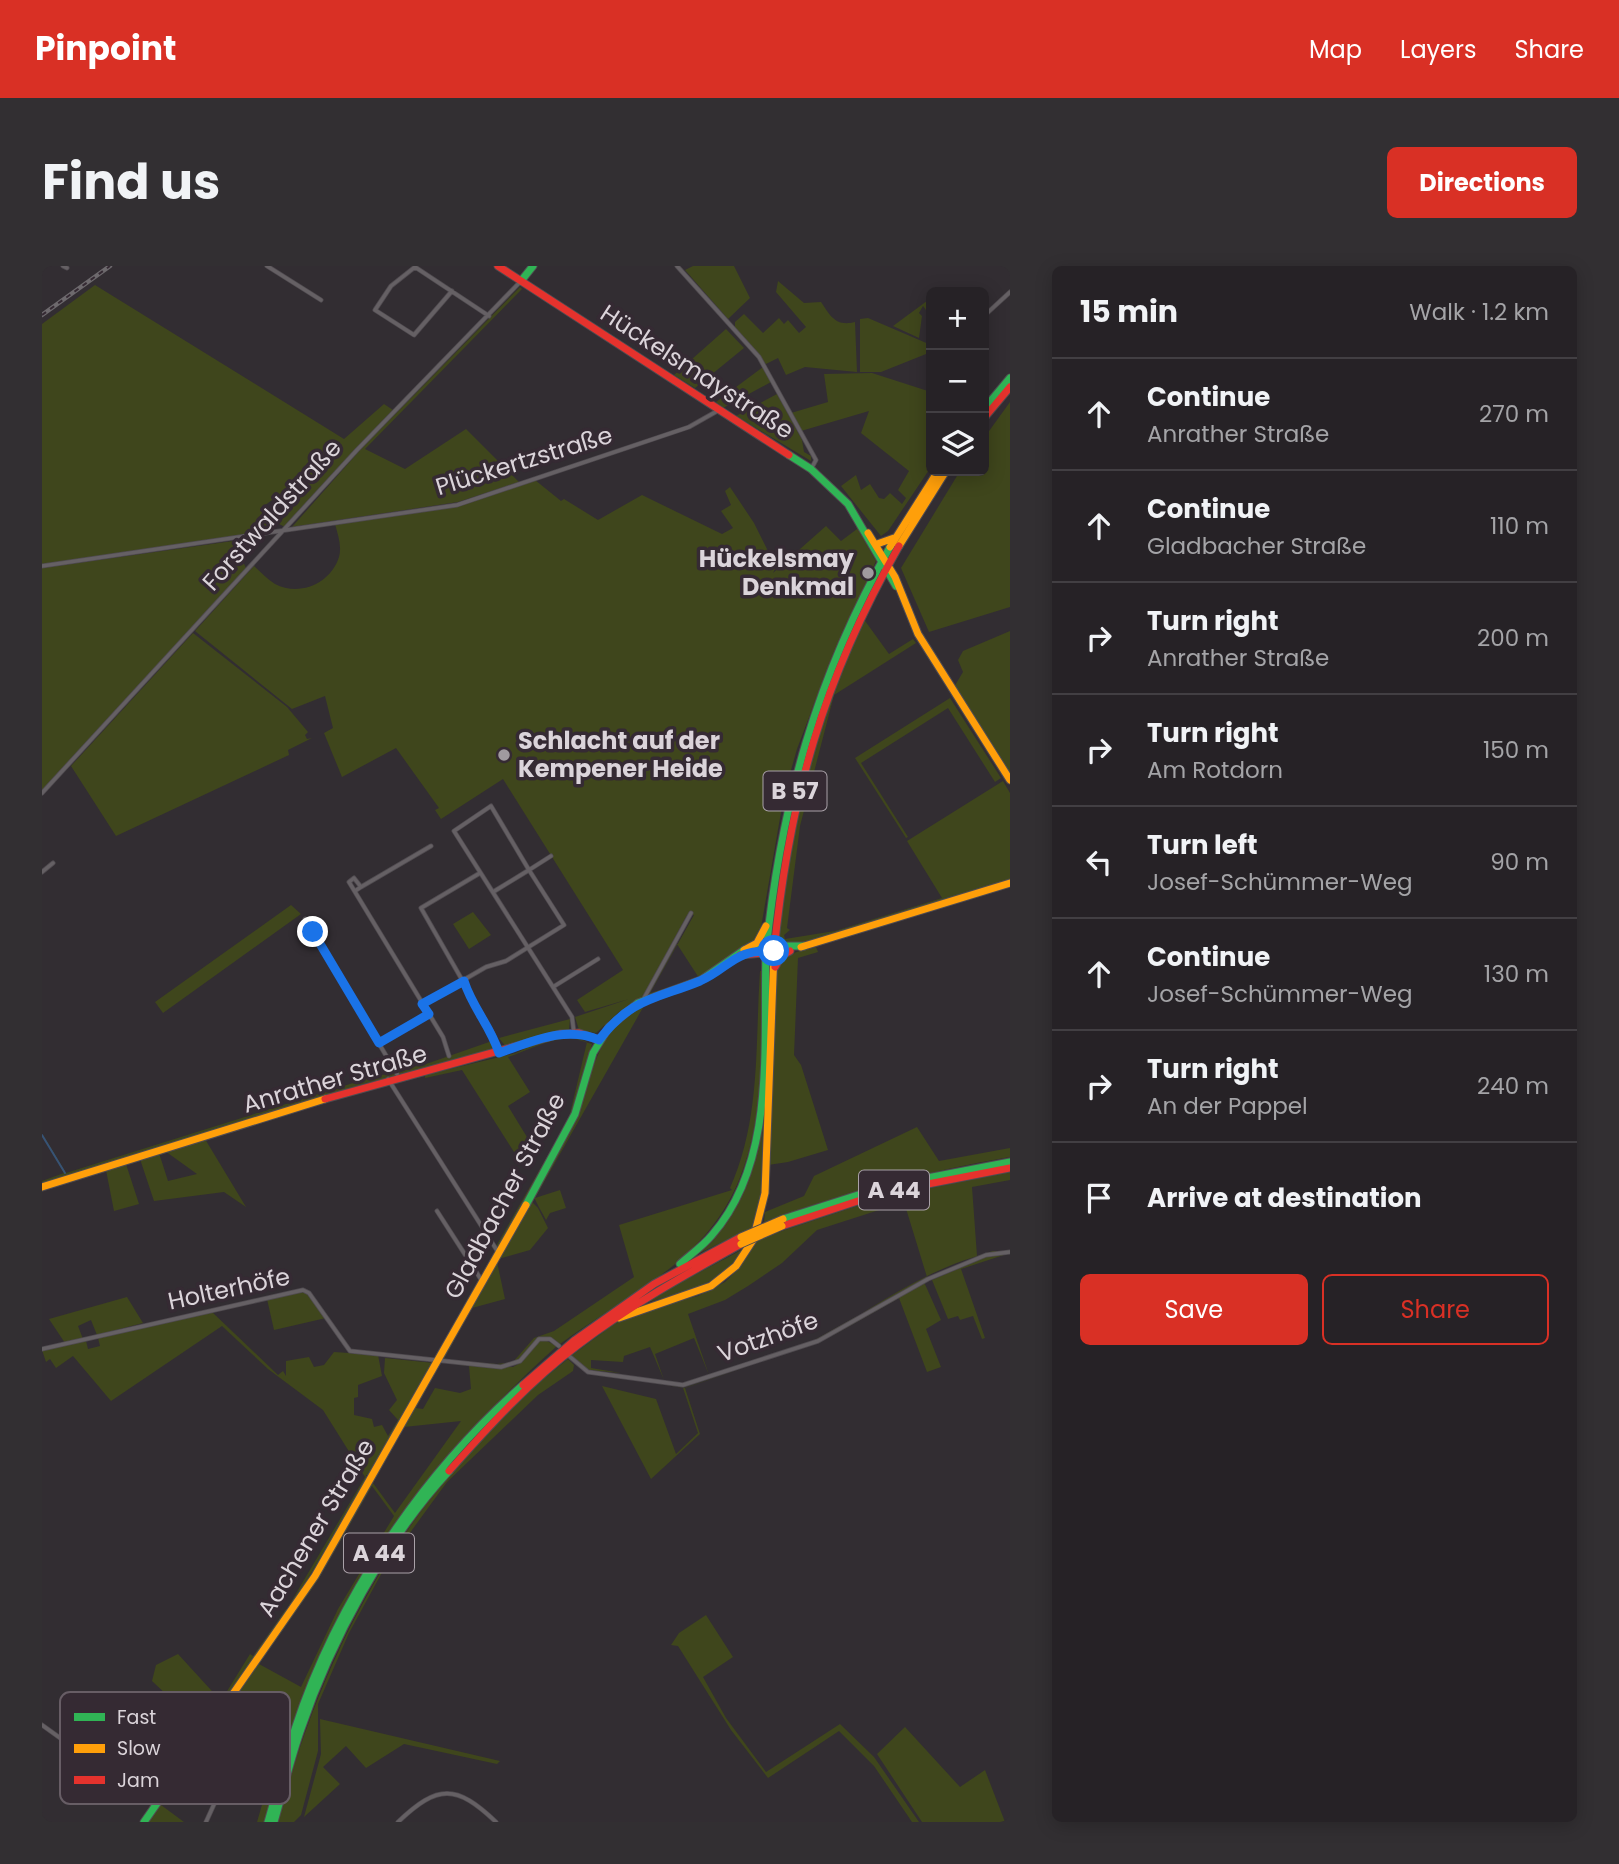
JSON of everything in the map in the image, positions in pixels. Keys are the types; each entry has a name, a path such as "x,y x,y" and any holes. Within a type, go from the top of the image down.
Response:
{"main road":[{"name":"Hückelsmaystraße","path":"498,266 811,469 844,498 885,563"},
{"name":"Forstwaldstraße","path":"522,281 533,266"},
{"path":"989,403 1010,378"},
{"path":"988,413 1010,387"},
{"name":"B 57","path":"770,948 784,845 799,776 829,689 896,537 935,476"},
{"name":"B 57","path":"770,948 769,921 783,813 804,737 837,651 885,563 943,476"},
{"name":"Hückelsmaystraße","path":"862,526 877,544 918,634 1010,780"},
{"path":"877,544 896,537"},
{"path":"877,582 894,583"},
{"path":"772,974 778,960 790,951 1010,883"},
{"path":"643,1000 701,981 757,943 769,921"},
{"path":"744,950 804,946"},
{"path":"569,1353 634,1311 695,1293 715,1284 737,1266 752,1244 760,1226 765,1193 772,974 770,948"},
{"path":"628,1300 685,1261 704,1243 729,1210 747,1175 759,1118 770,948"},
{"path":"726,962 741,954 770,948 790,951"},
{"name":"Gladbacher Straße","path":"438,1359 570,1125 599,1040 621,1014 643,1000"},
{"path":"574,1033 599,1040"},
{"name":"Anrather Straße","path":"42,1187 388,1079 574,1033"},
{"name":"A 44","path":"290,1742 321,1660 357,1589 398,1525 438,1471 495,1408 561,1349 628,1300 681,1268 783,1223 886,1186 1010,1162"},
{"name":"A 44","path":"783,1223 892,1191 1010,1168"},
{"name":"A 44","path":"290,1761 315,1692 339,1638 379,1565 423,1500 465,1449 515,1397 569,1353 646,1296 741,1241"},
{"name":"Aachener Straße","path":"234,1692 316,1576 438,1359"},
{"name":"A 44","path":"268,1822 273,1804"},
{"name":"A 44","path":"274,1822 278,1804"},
{"name":"Aachener Straße","path":"144,1822 155,1806"}],"street":[{"path":"267,266 321,300"},
{"path":"677,266 765,366 816,460 811,469"},
{"path":"452,291 414,335 375,310 391,286 415,267 452,291 489,316"},
{"name":"Forstwaldstraße","path":"42,793 357,450 522,281"},
{"path":"989,311 1010,292"},
{"name":"Plückertzstraße","path":"42,566 457,505 689,427 719,410"},
{"path":"422,1004 529,948 564,925 491,806 454,831 529,948 572,1017 574,1033"},
{"path":"355,891 430,846"},
{"path":"493,892 551,856"},
{"path":"42,872 53,863"},
{"path":"480,873 421,908 464,981 477,1011 493,1034 499,1053"},
{"path":"361,887 354,878 349,882 429,1014 449,1055"},
{"name":"Gladbacher Straße","path":"643,1000 691,914"},
{"path":"305,919 397,1074"},
{"path":"553,987 598,958"},
{"path":"379,1043 429,1014"},
{"path":"388,1079 498,1252"},
{"path":"437,1211 482,1281"},
{"name":"Votzhöfe","path":"569,1353 588,1372 683,1385 818,1341 928,1279 986,1255 1010,1252"},
{"name":"Holterhöfe","path":"42,1349 303,1290 309,1293 350,1351 438,1359"},
{"path":"438,1359 510,1366 523,1359 538,1339 550,1339 559,1346"},
{"path":"42,1725 60,1738"},
{"path":"398,1822 426,1798 450,1793 473,1800 496,1822"},
{"path":"206,1822 214,1804"}],"green space":[{"path":"693,266 734,266 750,298 728,319 685,270"},
{"path":"778,281 804,303 821,302 838,321 855,322 857,372 805,367 786,375 778,358 766,364 735,328 735,322 744,314 763,333 779,318 784,324 788,320 799,333 806,327 776,292"},
{"path":"95,285 344,439 384,404 393,410 285,527 279,524 287,513 278,502 272,500 260,509 273,530 42,565 42,324"},
{"path":"520,287 522,289 365,449 405,469 466,429 519,482 458,502 292,527 362,448"},
{"path":"926,302 926,310 923,306 919,313 922,316 919,338 893,326"},
{"path":"868,318 926,343 926,354 881,372 860,372 860,319"},
{"path":"726,329 744,348 695,388 674,375"},
{"path":"763,367 771,382 723,408 716,402"},
{"path":"872,373 926,390 926,474 888,531 881,536 841,486 856,475 861,490 870,484 879,498 884,499 890,493 902,504 906,498 898,490 909,471 861,433 869,411 801,431 791,413 828,402 824,374"},
{"path":"777,394 802,440 804,452 811,456 811,461 736,416"},
{"path":"1010,402 1010,607 929,632 901,568 957,476 989,476 989,431"},
{"path":"535,480 561,501 564,499 598,520 642,495 722,534 733,528 721,511 731,505 725,491 730,487 754,523 776,567 773,573 826,526 841,541 857,529 855,524 876,561 830,662 797,749 784,795 759,939 700,979 649,995 699,978 677,945 694,915 687,915 642,999 619,1012 596,1033 579,1030 575,1017 629,999 585,1012 577,1000 623,970 503,779 441,819 435,810 439,808 396,748 342,777 324,733 333,728 325,696 292,709 195,631 254,566 272,582 285,588 304,588 322,580 335,566 340,553 335,524 453,507"},
{"path":"233,541 246,568 245,572 42,790 42,568"},
{"path":"863,618 889,654 913,639 916,643 834,695 800,826 787,928 790,930 784,935 785,939 835,931 942,898 907,841 1003,781 1010,793 1010,881 816,941 782,944 777,940 776,933 791,822 812,741"},
{"path":"1010,631 1010,773 954,687 963,672 958,660 963,651"},
{"path":"193,633 287,707 308,732 305,735 307,739 312,738 288,750 289,755 116,836 71,766"},
{"path":"950,698 1001,778 995,782 948,708 861,763 908,837 906,838 855,758"},
{"path":"291,905 301,914 163,1013 155,1002"},
{"path":"473,912 491,935 469,949 453,924"},
{"path":"816,947 818,952 798,958 794,1055 801,1065 828,1150 768,1165 776,970 788,956"},
{"path":"760,971 763,971 762,1045 756,1118 748,1153 736,1186 719,1218 694,1247 664,1273 560,1344 548,1337 540,1337 517,1362 510,1365 483,1366 448,1360 497,1364 513,1362 534,1338 554,1331 634,1277 619,1225 732,1190 730,1188 740,1162 752,1109"},
{"path":"645,1004 535,1198 560,1190 566,1208 550,1213 546,1220 537,1204 533,1194 573,1124 605,1041 615,1027"},
{"path":"570,1019 569,1030 506,1047 499,1038"},
{"path":"569,1037 576,1039 547,1042 508,1057 530,1092 508,1106 530,1142 514,1152 462,1070 425,1078 425,1075 516,1053 537,1043"},
{"path":"492,1041 493,1050 489,1053 366,1083 42,1185 42,1181 64,1173 42,1133 66,1173 366,1079 429,1063"},
{"path":"587,1042 592,1044 571,1119 498,1249 495,1248 569,1118"},
{"path":"763,1111 761,1196 757,1226 691,1257 718,1226 739,1190 754,1151"},
{"path":"917,1127 939,1161 1010,1148 1010,1157 886,1184 764,1222 765,1212 804,1196 814,1176"},
{"path":"205,1139 246,1207 224,1192 154,1201 140,1159 159,1153 168,1181 197,1174 165,1151"},
{"path":"126,1164 139,1204 114,1211 106,1170"},
{"path":"1010,1172 1010,1180 972,1187 977,1256 993,1251 1010,1251 986,1254 927,1276 904,1202 817,1230 782,1263 748,1286 725,1300 688,1314 709,1375 694,1338 655,1354 664,1380 650,1347 624,1356 623,1362 591,1360 591,1368 621,1373 588,1370 571,1356 622,1318 637,1311 698,1296 725,1282 740,1267 755,1242 773,1234 881,1198"},
{"path":"530,1200 538,1208 548,1228 530,1250 498,1259"},
{"path":"747,1247 726,1271 700,1286 640,1304"},
{"path":"1010,1253 961,1269 985,1338 982,1339 973,1316 960,1320 958,1316 948,1319 932,1280 988,1256"},
{"path":"497,1262 505,1299 472,1308 444,1359 441,1357"},
{"path":"927,1276 927,1277 860,1314 910,1285"},
{"path":"924,1282 941,1320 926,1329 941,1367 927,1372 899,1298 832,1336"},
{"path":"300,1291 306,1293 326,1318 274,1330 267,1299"},
{"path":"127,1297 143,1323 97,1335 91,1320 78,1326 83,1339 65,1343 49,1319"},
{"path":"212,1312 278,1375 283,1371 286,1376 286,1361 309,1357 314,1367 324,1365 334,1352 378,1355 382,1376 358,1385 358,1397 354,1398 354,1415 372,1419 374,1427 382,1425 388,1436 398,1420 389,1410 397,1400 384,1373 385,1358 434,1363 370,1475 366,1475 366,1483 290,1608 288,1607 365,1477 323,1410 268,1369 222,1326 111,1401 73,1356 56,1368 50,1359 46,1362 42,1350 86,1341 88,1349 100,1346 98,1338"},
{"path":"860,1314 817,1341 811,1342"},
{"path":"545,1340 557,1346 454,1450 410,1504 372,1560 338,1620 309,1683 290,1736 290,1692 237,1692 315,1579 372,1484 437,1366 440,1364 416,1408 423,1409 435,1388 460,1393 471,1389 469,1366 460,1365 513,1367 522,1362 538,1341","holes":["461,1421 395,1513 373,1483 404,1427","372,1486 394,1516 338,1609 301,1687 259,1664 318,1580"]},
{"path":"568,1359 574,1365 573,1371 538,1395 447,1482 385,1567 349,1633 318,1704 318,1751 301,1815 294,1822 278,1822 283,1804 290,1804 290,1782 322,1689 351,1626 384,1566 423,1508 466,1455 515,1405"},
{"path":"750,1366 685,1388 700,1434 651,1479 602,1386 656,1399 676,1454 698,1433 683,1388 621,1377 684,1388"},
{"path":"286,1609 288,1612 232,1692 227,1692 250,1654 253,1656"},
{"path":"706,1615 733,1657 703,1677 726,1718 766,1772 840,1724 874,1757 919,1822 912,1822 874,1766 839,1731 768,1778 731,1730 678,1646 671,1645 679,1633"},
{"path":"178,1654 213,1692 164,1692 152,1681 156,1665"},
{"path":"320,1719 500,1761 497,1764 404,1744 366,1768 346,1746 323,1767 340,1784 304,1817 321,1754"},
{"path":"905,1727 960,1787 985,1770 1005,1822 922,1822 877,1754"},
{"path":"162,1804 184,1822 147,1822"},
{"path":"262,1804 270,1804 265,1822 257,1822"}],"waterway":[{"path":"42,1135 65,1173"}],"railway":[{"path":"42,315 110,266"}],"traffic: fast":[{"path":"521,281 533,266"},
{"path":"989,403 1010,378"},
{"path":"789,455 811,469 848,504 896,586"},
{"path":"766,951 781,844 806,742 842,644 890,547"},
{"path":"756,946 804,946"},
{"path":"526,1205 575,1114 593,1053 609,1027 638,1003 701,980 744,950"},
{"path":"680,1264 712,1235 733,1205 747,1172 757,1137 765,1061 766,951"},
{"path":"783,1219 886,1186 1010,1162"},
{"path":"290,1746 313,1681 334,1633 387,1542 451,1458 523,1385"},
{"path":"290,1764 313,1695 362,1593 403,1528 449,1471"},
{"path":"144,1822 157,1804"},
{"path":"268,1822 273,1804"},
{"path":"274,1822 279,1804"}],"traffic: slow":[{"path":"890,547 935,476"},
{"path":"899,546 943,476"},
{"path":"868,533 895,577 918,634 1010,780"},
{"path":"877,544 894,538"},
{"path":"801,947 1010,883"},
{"path":"744,950 757,943 766,926"},
{"path":"619,1318 711,1286 736,1266 753,1240 765,1193 774,951"},
{"path":"42,1187 325,1099"},
{"path":"234,1692 315,1576 526,1205"},
{"path":"741,1237 783,1219"},
{"path":"741,1244 782,1226"}],"traffic: jam":[{"path":"498,266 789,455"},
{"path":"988,413 1010,387"},
{"path":"774,951 789,842 814,741 850,644 872,595 899,546"},
{"path":"740,955 786,951"},
{"path":"775,967 781,956 790,951"},
{"path":"325,1099 560,1034 579,1033 599,1040"},
{"path":"782,1226 882,1193 1010,1168"},
{"path":"523,1385 575,1340 654,1284 741,1237"},
{"path":"449,1471 527,1389 578,1345 637,1304 741,1244"}],"place":[{"name":"Hückelsmay Denkmal","path":"868,573"},
{"name":"Schlacht auf der Kempener Heide","path":"504,755"}],"route":[{"path":"313,932 379,1043 429,1014 422,1004 464,981 477,1011 493,1034 499,1053 567,1033 586,1034 599,1040 621,1014 643,1000 701,981 741,954 774,951"}]}
